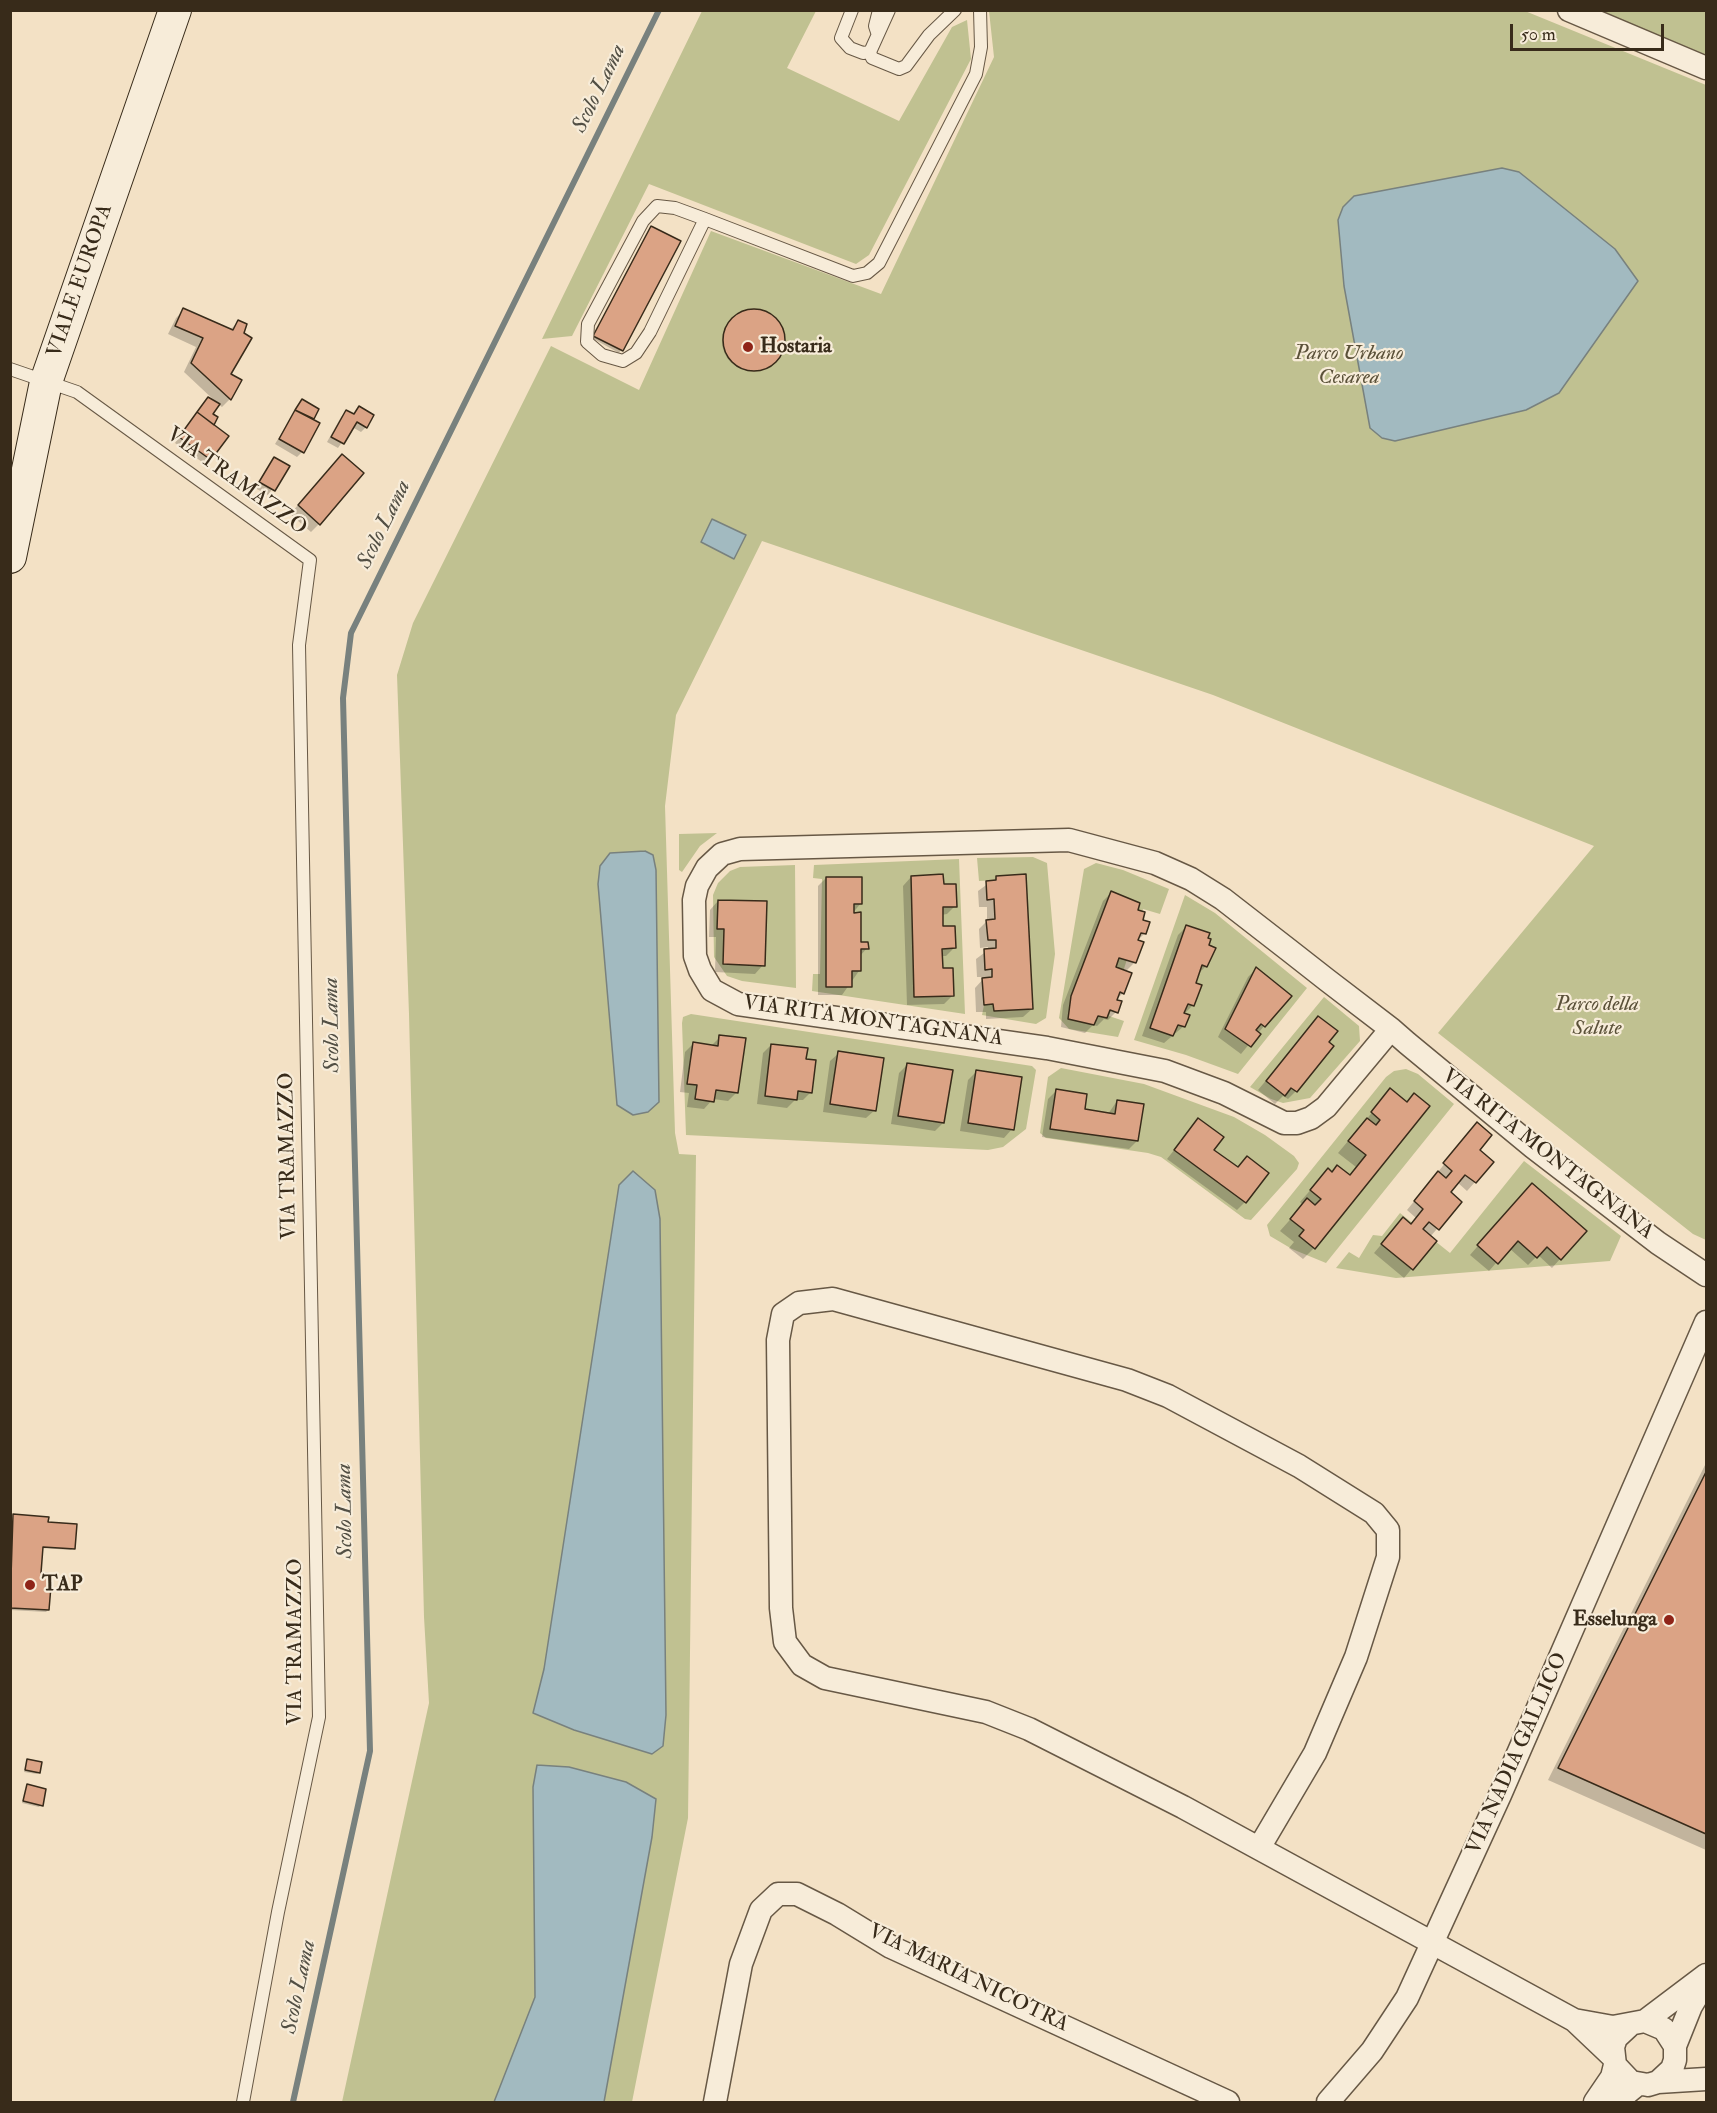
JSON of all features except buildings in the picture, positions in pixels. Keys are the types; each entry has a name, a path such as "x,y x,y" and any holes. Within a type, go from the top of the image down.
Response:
{"main road":[{"name":"VIALE EUROPA","path":"10,557 46,382 175,10"}],"street":[{"path":"1569,10 1707,68"},
{"name":"VIA RITA MONTAGNANA","path":"1390,1029 1326,1107 1311,1118 1297,1123 1284,1123 1224,1093 1165,1071 1047,1048 738,1004 712,990 700,970 695,956 693,900 697,886 707,868 722,854 740,849 1069,840 1129,854 1191,879 1223,899 1390,1029 1533,1147 1658,1243 1707,1275"},
{"path":"1259,1848 1315,1753 1356,1657 1388,1557 1388,1530 1374,1513 1299,1466 1168,1396 1127,1380 833,1299 799,1303 783,1314 778,1340 781,1608 785,1642 802,1665 825,1678 986,1712 1008,1721 1183,1807 1574,2020 1614,2061 1624,2078 1648,2083 1707,2079"},
{"name":"VIA NADIA GALLICO","path":"1328,2103 1372,2050 1407,1998 1434,1942 1707,1322"},
{"name":"VIA MARIA NICOTRA","path":"715,2103 741,1964 761,1910 778,1894 796,1894 837,1914 891,1947 1228,2103"},
{"path":"1594,2103 1612,2077 1616,2038 1707,1975"},
{"path":"1616,2103 1672,2069 1676,2048 1691,2006 1707,1981"},
{"path":"1574,2020 1613,2027 1638,2023 1664,2029 1676,2048 1707,2073"}],"lane":[{"path":"852,10 841,38 850,48 863,53 870,52"},
{"path":"878,34 875,26 879,10"},
{"path":"889,10 870,52 872,58 899,69 906,66 929,35 955,10"},
{"path":"705,219 650,332 636,353 623,361 602,355 586,342 588,324 643,221 657,207 675,208 705,219 853,276 867,273 879,263 976,74 981,47 980,10"},
{"name":"VIA TRAMAZZO","path":"10,369 77,392 310,560 299,645 319,1717 278,1912 243,2103"}],"green space":[{"path":"702,11 816,11 787,68 899,121 952,27 967,20 971,59 869,255 856,264 649,184 572,336 542,339"},
{"path":"989,11 1525,11 1706,85 1706,1240 1693,1234 1438,1033 1594,846 1213,695 762,541 676,715 665,806 675,1133 679,1154 696,1155 688,1818 632,2102 342,2102 429,1703 424,1617 409,1014 397,675 413,623 551,346 639,390 711,231 881,294 994,57"},
{"path":"1585,11 1706,11 1706,59"},
{"path":"717,833 700,846 682,872 679,870 679,834"},
{"path":"1033,857 1047,863 1055,954 1046,1018 1036,1024 982,1015 984,1005 993,1004 994,1011 1033,1009 1026,875 996,876 996,880 979,881 977,858"},
{"path":"959,859 965,1014 812,991 813,974 820,974 822,879 813,878 814,865"},
{"path":"1096,863 1123,870 1169,889 1160,914 1143,909 1109,1016 1124,1021 1118,1037 1069,1029 1059,1018 1084,869"},
{"path":"795,865 796,988 742,981 727,976 714,957 713,895 718,883 730,871 740,867"},
{"path":"1185,895 1215,913 1307,988 1238,1074 1186,1055 1134,1040"},
{"path":"1324,997 1359,1026 1360,1041 1310,1098 1283,1103 1250,1087"},
{"path":"691,1014 1032,1066 1036,1070 1026,1129 1003,1147 988,1150 686,1135 682,1023 683,1017"},
{"path":"1061,1068 1144,1084 1234,1117 1265,1135 1294,1156 1299,1163 1297,1169 1251,1220 1245,1219 1161,1157 1148,1153 1046,1138 1040,1133 1048,1077"},
{"path":"1406,1069 1418,1074 1454,1104 1326,1263 1292,1249 1270,1236 1267,1225 1386,1077 1394,1071"},
{"path":"1524,1161 1621,1236 1610,1261 1396,1278 1336,1268 1349,1252 1359,1258 1373,1235 1382,1236 1400,1213 1450,1253"}],"water":[{"path":"1502,168 1519,172 1615,249 1638,281 1559,393 1526,410 1395,441 1382,438 1370,428 1344,286 1338,220 1343,207 1354,196"},
{"path":"712,519 746,535 734,559 701,542"},
{"path":"645,851 653,855 656,870 659,1102 648,1112 633,1115 617,1105 598,884 600,866 610,853"},
{"path":"633,1171 655,1190 660,1219 666,1715 663,1746 652,1754 574,1730 533,1713 544,1669 619,1185"},
{"path":"537,1765 569,1767 626,1782 656,1799 652,1837 604,2102 494,2102 535,1997 533,1787"}],"waterway":[{"name":"Scolo Lama","path":"293,2102 370,1751 343,698 351,633 659,10"}],"place":[{"name":"Hostaria","path":"748,347"},
{"name":"TAP","path":"30,1585"},
{"name":"Esselunga","path":"1669,1620"}],"park label":[{"name":"Parco Urbano Cesarea","path":"1349,366"},
{"name":"Parco della Salute","path":"1597,1017"}]}
